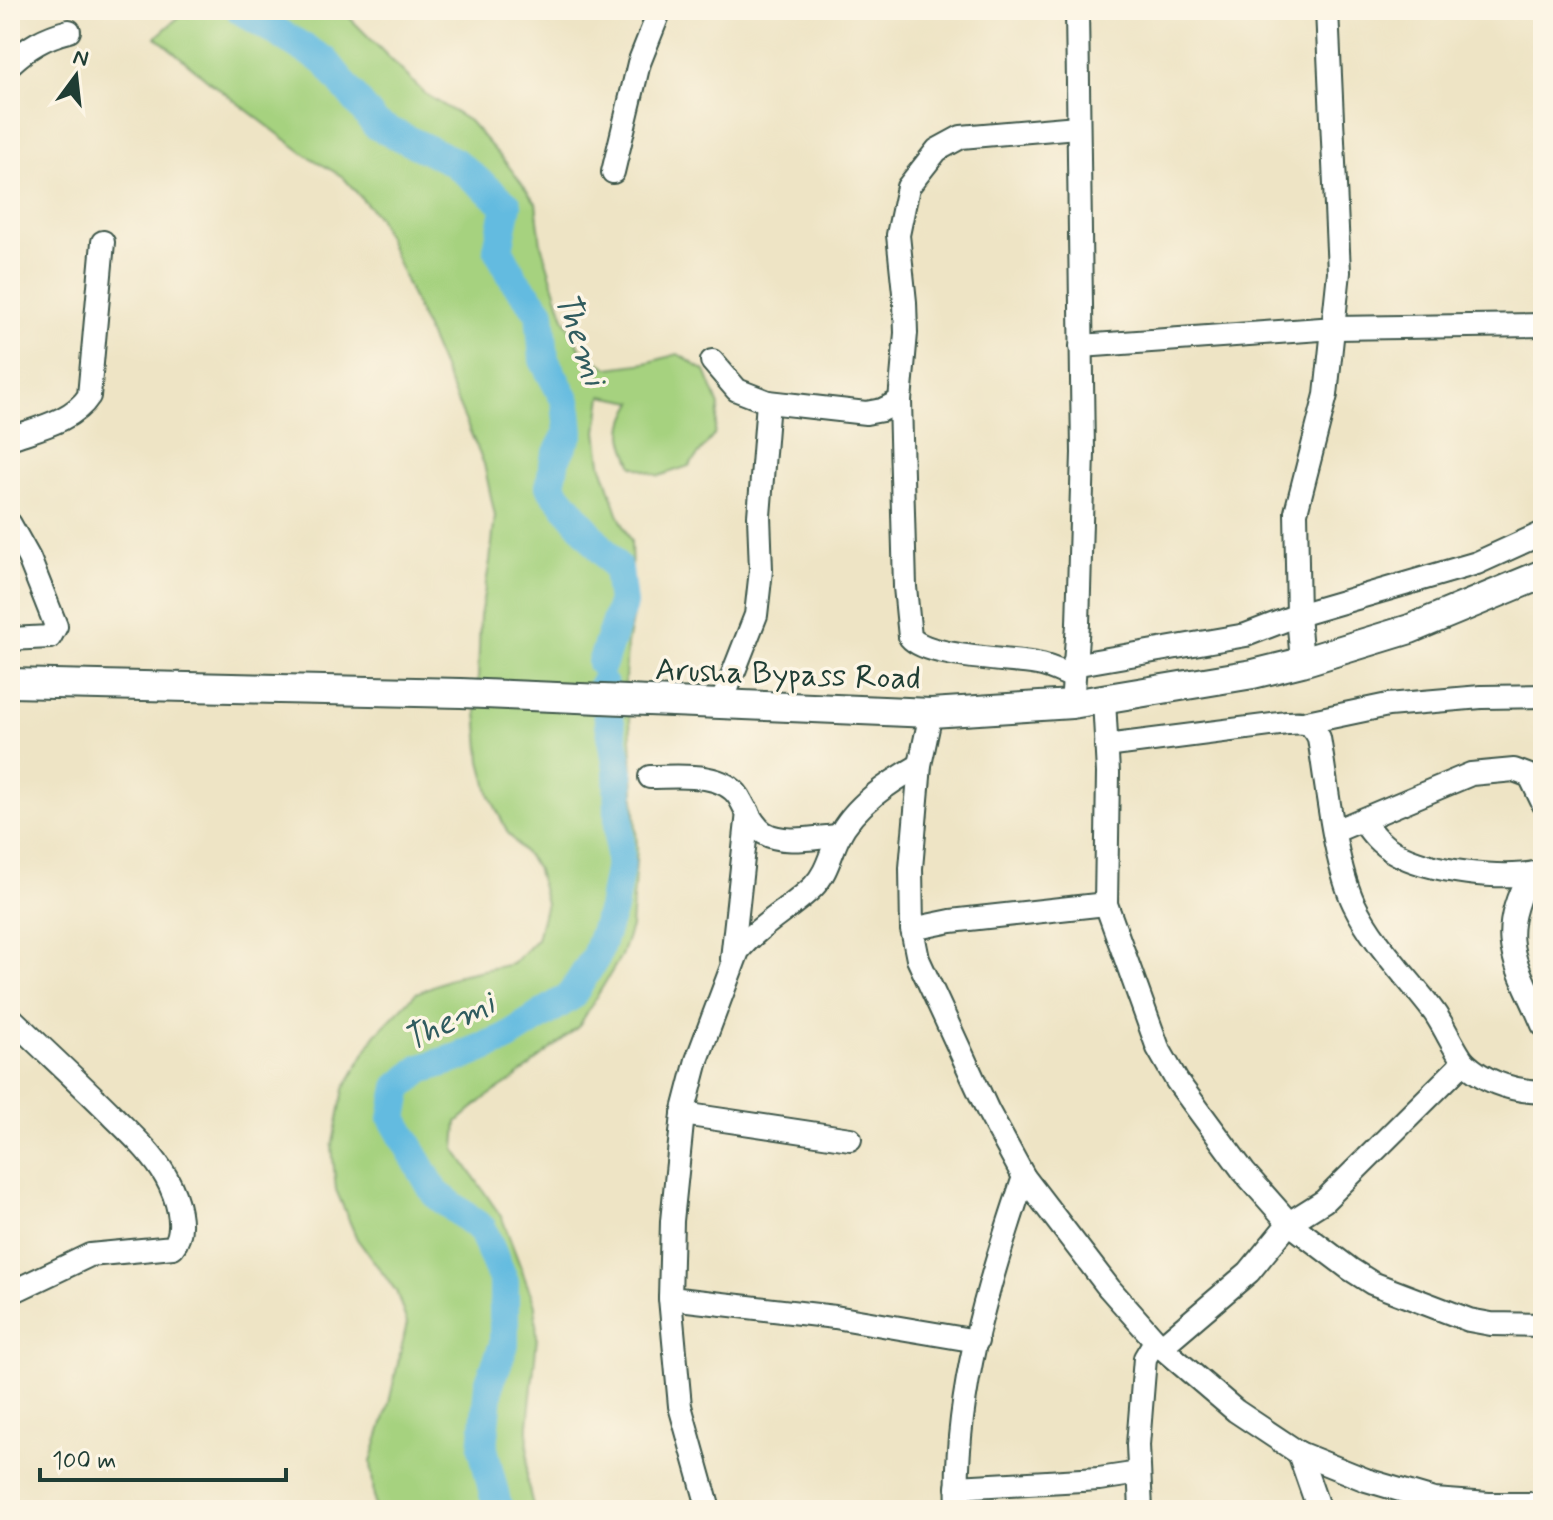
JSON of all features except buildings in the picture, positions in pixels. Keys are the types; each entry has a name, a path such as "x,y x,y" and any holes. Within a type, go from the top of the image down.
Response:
{"main road":[{"name":"Arusha Bypass Road","path":"10,683 461,693 931,713 1073,682 1104,700 1253,674 1410,629 1543,574"}],"street":[{"path":"613,172 639,63 660,10"},
{"path":"1073,682 1083,468 1077,10"},
{"path":"1302,662 1296,512 1326,395 1339,272 1327,10"},
{"path":"10,64 48,36 69,31"},
{"path":"1077,127 961,137 937,150 908,187 898,235 906,333 900,401 905,587 910,637 915,644 934,650 1036,663 1073,682 1246,635 1298,615 1477,563 1543,533"},
{"path":"10,438 64,418 82,407 89,396 103,242"},
{"path":"1081,346 1335,328 1543,325"},
{"path":"712,361 737,390 768,402 866,413 882,410 900,401"},
{"path":"721,704 756,615 761,570 759,516 768,402"},
{"path":"10,524 29,558 56,626 50,637 43,640 10,639"},
{"path":"1106,746 1307,722 1388,705 1481,697 1543,696"},
{"path":"1104,700 1106,904 1158,1048 1177,1081 1244,1172 1289,1223 1361,1276 1409,1299 1469,1320 1491,1324 1543,1325"},
{"path":"931,713 920,765 911,868 912,929 918,959 988,1111 1024,1177 1109,1288 1161,1347 1236,1411 1299,1453 1366,1480 1434,1500 1543,1504"},
{"path":"1307,722 1319,738 1340,861 1353,903 1383,951 1449,1033 1464,1062 1512,1090 1543,1092"},
{"path":"709,1510 680,1406 670,1298 672,1221 683,1114 697,1060 738,951 748,939 815,885 830,863 839,836 863,806 891,781 920,765"},
{"path":"1335,831 1471,774 1514,770 1530,776 1543,803"},
{"path":"650,777 693,778 727,785 736,792 765,833 780,839 839,836"},
{"path":"731,969 748,812"},
{"path":"1363,821 1375,838 1396,853 1427,864 1468,872 1536,873"},
{"path":"1536,873 1514,909 1511,943 1513,960 1543,1025"},
{"path":"912,929 951,921 1106,904"},
{"path":"10,1017 139,1142 165,1175 179,1219 178,1237 173,1247 90,1255 10,1293"},
{"path":"1141,1510 1138,1445 1145,1358 1151,1348 1161,1347 1249,1272 1289,1223 1324,1201 1464,1062"},
{"path":"683,1114 850,1139"},
{"path":"958,1510 957,1487 965,1402 982,1314 1024,1177"},
{"path":"670,1298 835,1317 977,1341"},
{"path":"1299,1453 1319,1510"},
{"path":"957,1487 1099,1479 1139,1473"}],"green space":[{"path":"187,10 342,10 424,93 469,121 536,203 541,244 564,318 583,353 609,368 646,363 678,354 705,371 719,406 714,435 689,466 659,476 633,466 626,448 623,427 634,402 602,396 597,431 601,463 631,541 633,615 627,644 625,682 637,848 631,927 621,956 579,1026 457,1122 455,1149 502,1218 535,1305 537,1338 528,1425 527,1481 534,1510 375,1510 371,1461 388,1407 407,1323 396,1291 357,1239 336,1190 332,1147 344,1089 375,1035 416,993 459,975 512,964 537,939 546,903 536,867 508,833 490,796 481,761 477,712 480,616 495,516 484,464 378,217 343,177 306,155 156,37"}],"waterway":[{"name":"Themi","path":"241,10 325,61 376,125 454,162 507,205 498,249 515,281 540,312 544,360 566,401 569,432 555,459 550,486 618,569 622,604 602,663"},
{"name":"Themi","path":"498,1510 483,1448 489,1384 504,1345 504,1282 482,1229 435,1193 393,1118 399,1087 421,1069 504,1039 571,996 596,956 612,909 620,864 618,768 603,685"}]}
